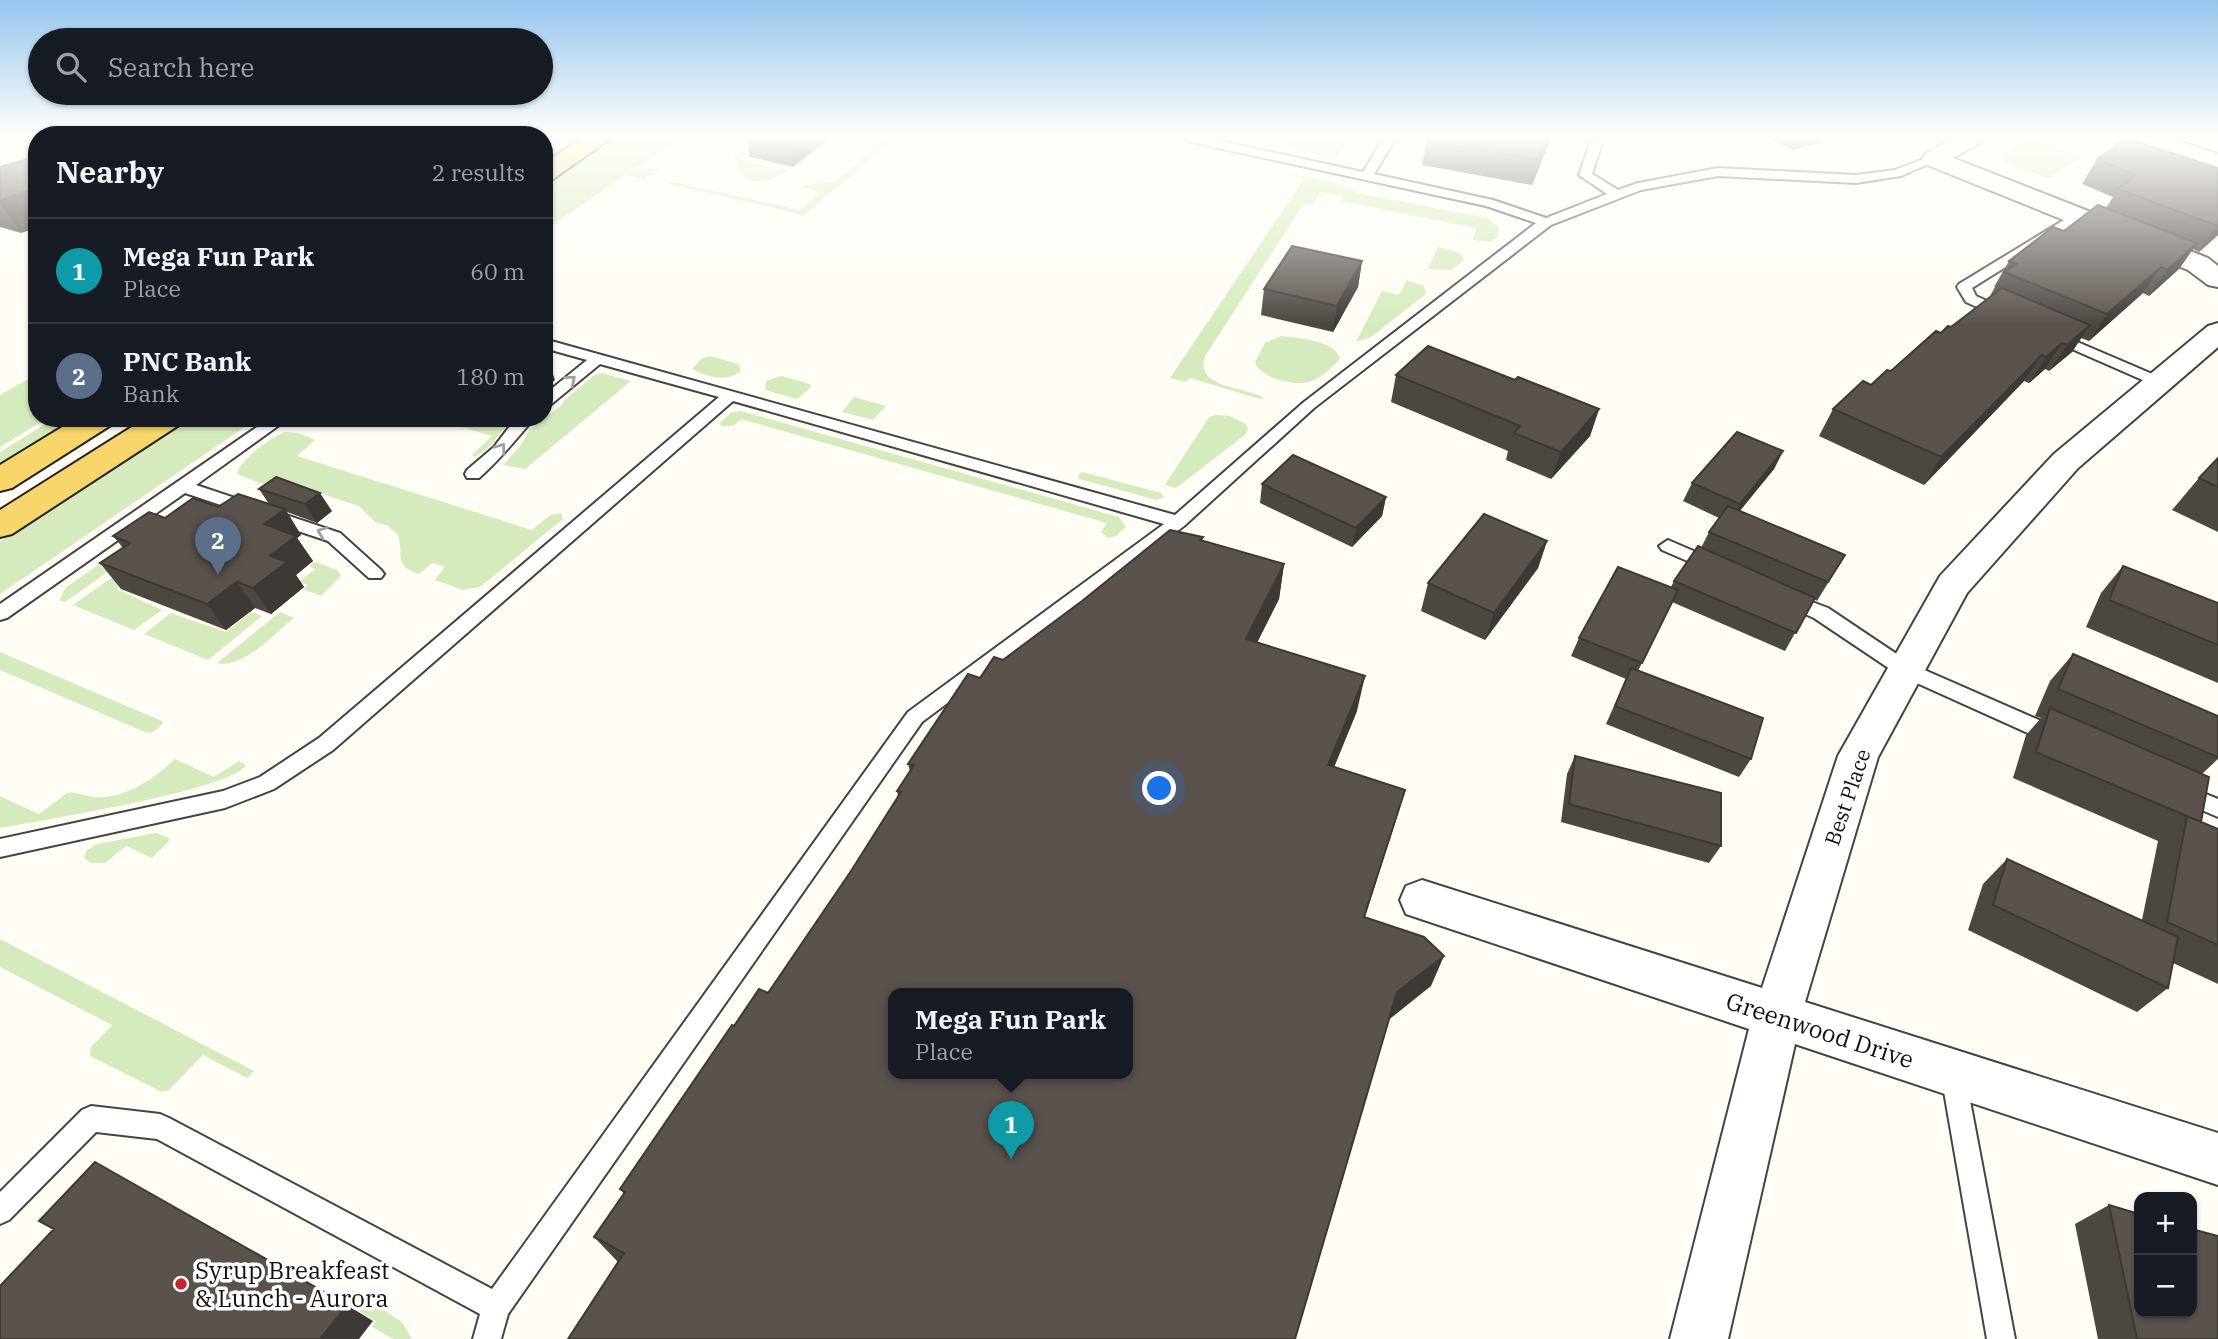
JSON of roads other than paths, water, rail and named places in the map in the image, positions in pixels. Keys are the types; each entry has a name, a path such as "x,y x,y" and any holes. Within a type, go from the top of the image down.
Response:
{"main road":[{"path":"0,480 85,427"},
{"path":"0,517 41,479 120,427"},
{"path":"0,526 154,427"}],"street":[{"path":"2038,200 2198,264 2218,279"},
{"name":"Best Place","path":"1699,1339 1777,1015 1858,756 1953,585 2066,461 2218,332"},
{"name":"Greenwood Drive","path":"1422,900 2218,1160"}],"lane":[{"path":"1477,200 1546,222"},
{"path":"486,1339 496,1307 915,718 1178,522 1309,405 1546,222 1599,200"},
{"path":"2077,216 1964,287 1971,299 2159,382"},
{"path":"553,346 1178,522"},
{"path":"553,396 598,358"},
{"path":"0,848 225,799 267,783 327,744 731,395"},
{"path":"0,612 268,427"},
{"path":"473,474 500,451 517,427"},
{"path":"182,486 334,537 375,574"},
{"path":"1668,546 1732,574"},
{"path":"1770,591 1821,613 1906,670 2080,747"},
{"path":"2168,786 2218,808"},
{"path":"1952,1073 2001,1339"},
{"path":"0,1210 91,1119 160,1127 496,1307"}],"place":[{"name":"PNC Bank","path":"218,575"},
{"name":"Mega Fun Park","path":"1011,1159"},
{"name":"Syrup Breakfeast & Lunch - Aurora","path":"181,1284"}]}
